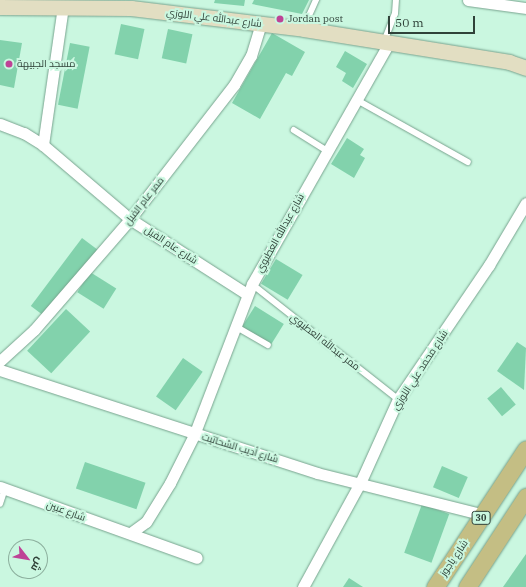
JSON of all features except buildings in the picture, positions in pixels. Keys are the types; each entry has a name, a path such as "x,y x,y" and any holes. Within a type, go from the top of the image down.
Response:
{"main road":[{"name":"شارع ياجوز","path":"435,587 526,449"},
{"name":"30","path":"467,587 526,497"}],"street":[{"path":"468,0 526,8"},
{"name":"شارع عبدالله علي اللوزي","path":"0,7 34,3 63,6 124,4 304,29 524,66"},
{"path":"43,145 63,6"},
{"name":"ممر عام الفيل","path":"0,361 34,330 130,219 234,85 251,56 262,24"},
{"name":"شارع عبدالله العطيوي","path":"194,435 249,289 326,150 357,100 387,42"},
{"name":"شارع عام الفيل","path":"0,124 24,133 43,145 130,219 249,289"},
{"name":"شارع محمد علي اللوزي","path":"303,587 361,481 398,399 489,265 526,203"},
{"name":"شارع أديب الشحاتيت","path":"0,370 194,435 317,472 361,481 484,514"},
{"path":"132,532 146,522 194,435"},
{"name":"شارع عبين","path":"3,488 132,532 197,558"}],"lane":[{"path":"304,29 316,0"},
{"path":"387,42 395,14 396,0"},
{"path":"357,100 468,162"},
{"path":"294,130 326,150"},
{"name":"ممر عبدالله العطيوي","path":"249,289 398,399"},
{"path":"235,326 268,345"},
{"path":"0,504 3,488"}],"place":[{"name":"Jordan post","path":"280,19"},
{"name":"مسجد الجبيهة","path":"9,64"}]}
